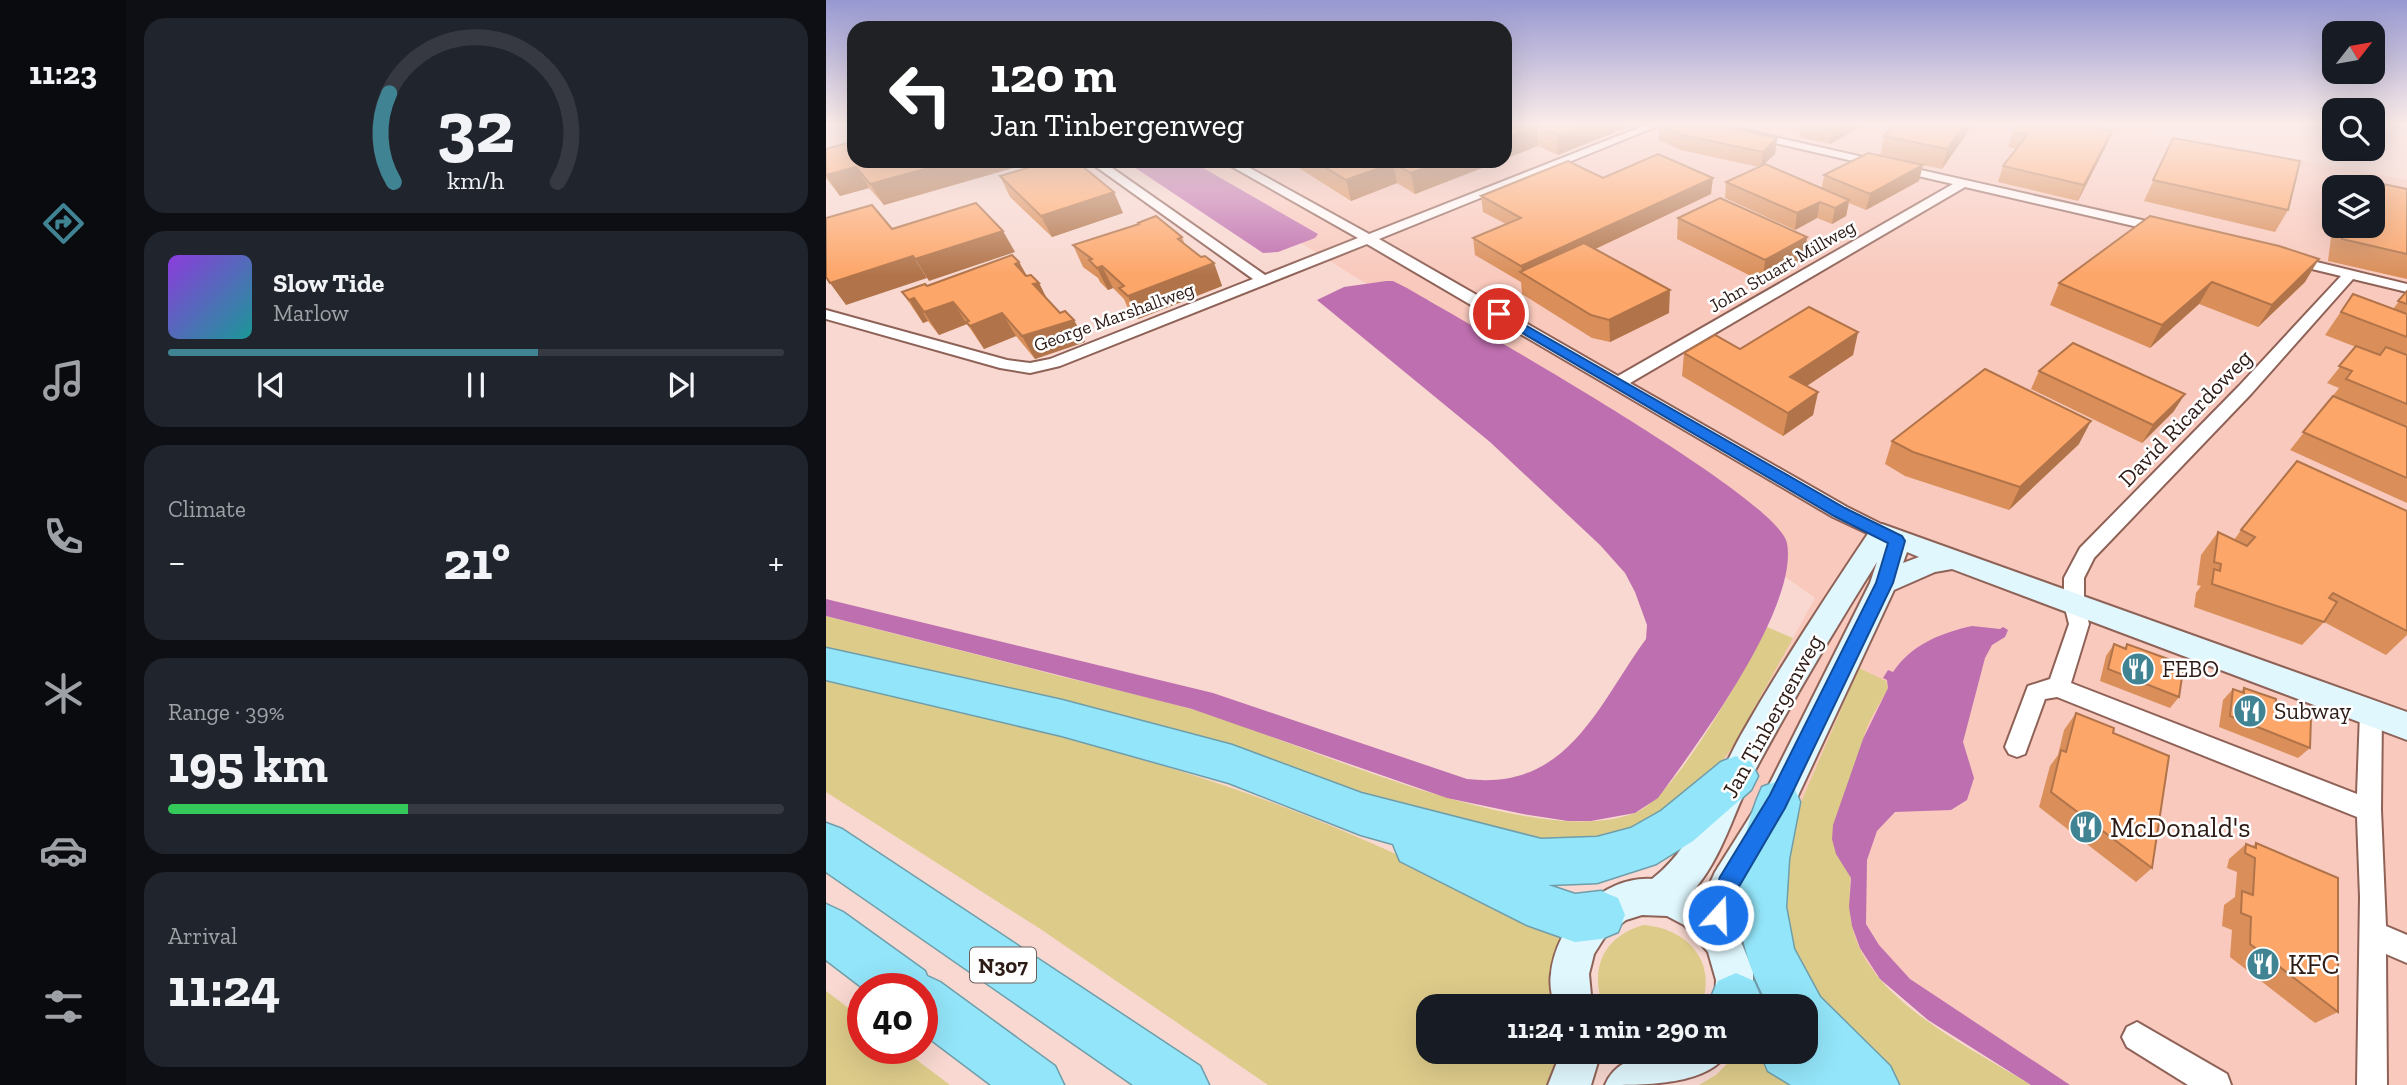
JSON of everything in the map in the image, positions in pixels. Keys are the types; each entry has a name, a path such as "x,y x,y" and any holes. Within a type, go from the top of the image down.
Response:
{"highway":[{"path":"826,664 1062,718 1232,764 1361,814 1541,862 1597,860 1640,848 1677,826 1735,776"},
{"path":"1778,802 1762,876 1761,916 1766,943 1776,970 1791,994"},
{"path":"1361,814 1402,838 1544,908 1575,918 1601,915"},
{"name":"N307","path":"826,845 1181,1085"},
{"path":"826,929 885,973"},
{"path":"938,1012 1036,1085"},
{"path":"1818,1030 1871,1085"},
{"path":"1807,1064 1842,1085"}],"street":[{"path":"1112,174 1265,281"},
{"path":"1251,174 1369,239 1840,512 1889,537 2407,726"},
{"name":"George Marshallweg","path":"826,314 993,361 1030,368 1054,363 1533,174"},
{"path":"1928,174 2178,233"},
{"name":"John Stuart Millweg","path":"1618,383 1965,182"},
{"path":"2278,256 2407,288"},
{"name":"David Ricardoweg","path":"2074,604 2074,578 2087,553 2245,390 2350,274"},
{"name":"Jan Tinbergenweg","path":"1716,931 1721,900 1728,885 1778,802 1884,583 1889,537"},
{"name":"Jan Tinbergenweg","path":"1661,895 1681,881 1693,864 1735,776 1835,603 1889,537"},
{"path":"1884,583 1931,563 1949,560"},
{"path":"2058,688 2079,624 2074,604"},
{"path":"2017,747 2036,692 2045,688 2058,688 2370,810"},
{"path":"2371,713 2372,1085"},
{"path":"1571,994 1573,956 1589,927 1601,915 1630,900 1661,895 1690,905 1716,931 1730,956 1735,994"},
{"path":"2373,934 2407,949"},
{"path":"2137,1037 2216,1085"},
{"path":"1569,1085 1578,1064"},
{"path":"1626,1085 1638,1077 1669,1073 1689,1064"}],"shaded area":[{"path":"1144,174 1213,174 1318,234 1315,238 1278,252 1263,253"},
{"path":"1189,174 2380,175 2322,175 2322,238 2385,238 2385,176 2407,180 2407,1085 2044,1085 1649,823 1793,638 1815,598 1455,339"},
{"path":"1393,281 1407,288 1489,335 1678,451 1732,488 1770,520 1787,543 1786,570 1777,603 1741,675 1719,712 1658,798 1635,813 1591,821 1568,821 1447,798 1192,709 826,616 826,599 1213,693 1467,779 1502,779 1531,772 1555,758 1576,739 1594,716 1646,639 1647,625 1625,573 1600,545 1490,442 1317,300 1344,287"},
{"path":"826,616 1191,709 1414,788 1477,806 1537,818 1590,821 1635,813 1652,802 1670,783 1708,730 1767,627 1793,638 1732,748 1699,791 1637,836 1510,841 1079,705 966,678 826,651"},
{"path":"1972,626 2003,627 2008,630 2005,637 1992,645 1985,658 1963,742 1974,778 1967,800 1951,810 1895,812 1877,831 1867,860 1866,924 1879,945 1910,979 2070,1085 2031,1085 1928,1020 1880,979 1860,948 1852,926 1849,907 1851,878 1836,854 1832,839 1833,825 1863,739 1888,688 1887,680 1883,678 1888,670 1893,672 1909,654 1928,641"},
{"path":"1859,668 1886,681 1888,688 1867,727 1859,763 1850,879 1852,926 1862,953 1878,977 1900,1000 1925,1020 2031,1085 1895,1085 1876,1069 1783,951 1786,837"},
{"path":"826,676 1090,744 1286,808 1445,876 1561,933 1549,980 1551,994 1416,994 1416,1064 1556,1064 1551,1085 1268,1085 1042,930 826,792"},
{"path":"1643,925 1673,933 1685,940 1702,962 1705,975 1704,994 1600,994 1599,966 1603,955 1618,937"},
{"path":"826,991 847,1007 847,1064 922,1064 950,1085 826,1085"},
{"path":"1727,1064 1782,1064 1814,1085 1699,1085 1716,1075"}],"building":[{"path":"861,174 908,174 870,184"},
{"path":"1008,174 1091,174 1114,192 1041,216 1000,176"},
{"path":"1336,174 1364,174 1346,180"},
{"path":"1537,174 1594,174 1603,178 1613,174 1703,174 1713,178 1521,266 1473,238 1521,218 1481,196"},
{"path":"1744,174 1787,174 1849,200 1835,208 1820,202 1797,213 1726,182"},
{"path":"1827,174 1907,174 1870,194 1824,175"},
{"path":"2036,174 2090,174 2084,185"},
{"path":"2156,174 2297,174 2288,210 2153,180"},
{"path":"2385,184 2407,189 2407,254 2342,239 2385,238"},
{"path":"1720,198 1807,237 1765,260 1678,218"},
{"path":"976,203 1003,231 830,283 826,277 826,218 872,205 892,229"},
{"path":"1156,216 1182,237 1178,239 1201,257 1205,256 1214,263 1128,296 1119,288 1124,286 1102,266 1097,268 1089,260 1092,259 1073,245 1139,224"},
{"path":"2150,216 2279,246 2319,259 2272,305 2212,282 2162,325 2059,283"},
{"path":"1584,243 1670,290 1609,320 1591,315 1520,272"},
{"path":"1012,255 1019,262 1015,264 1026,276 1031,275 1039,283 1033,284 1060,313 1065,311 1074,320 1022,336 1002,313 970,326 953,302 924,312 914,298 909,300 902,292 925,284 927,286"},
{"path":"2407,291 2407,304 2398,301"},
{"path":"2353,294 2407,314 2407,337 2341,312"},
{"path":"1809,307 1858,332 1790,377 1818,392 1788,413 1684,353 1715,335 1740,349"},
{"path":"2073,343 2185,394 2153,425 2039,371"},
{"path":"2356,346 2380,355 2386,347 2407,355 2407,404 2346,379 2352,371 2339,366"},
{"path":"1985,369 2091,421 2020,487 1913,452 1892,441"},
{"path":"2333,396 2407,427 2407,478 2303,432"},
{"path":"2297,461 2407,511 2407,631 2333,593 2329,598 2337,602 2324,622 2212,584 2214,569 2220,571 2221,564 2214,562 2218,532 2247,546 2255,537 2241,530"},
{"path":"2114,644 2126,649 2127,644 2168,659 2167,664 2183,670 2179,697 2108,669"},
{"path":"2244,688 2276,699 2275,705 2311,718 2310,748 2230,716 2233,689 2244,693"},
{"path":"2076,713 2114,728 2113,733 2169,756 2152,868 2051,792 2061,750 2066,752"},
{"path":"2256,843 2338,878 2338,1012 2250,944 2251,917 2241,913 2242,891 2253,895 2255,858 2245,853 2246,844 2256,848"}],"place":[{"name":"FEBO","path":"2138,669"},
{"name":"Subway","path":"2250,711"},
{"name":"McDonald's","path":"2086,827"},
{"name":"KFC","path":"2263,964"}],"route":[{"path":"1499,314 1840,512 1897,541 1884,583 1778,802 1728,885 1718,915"}]}
